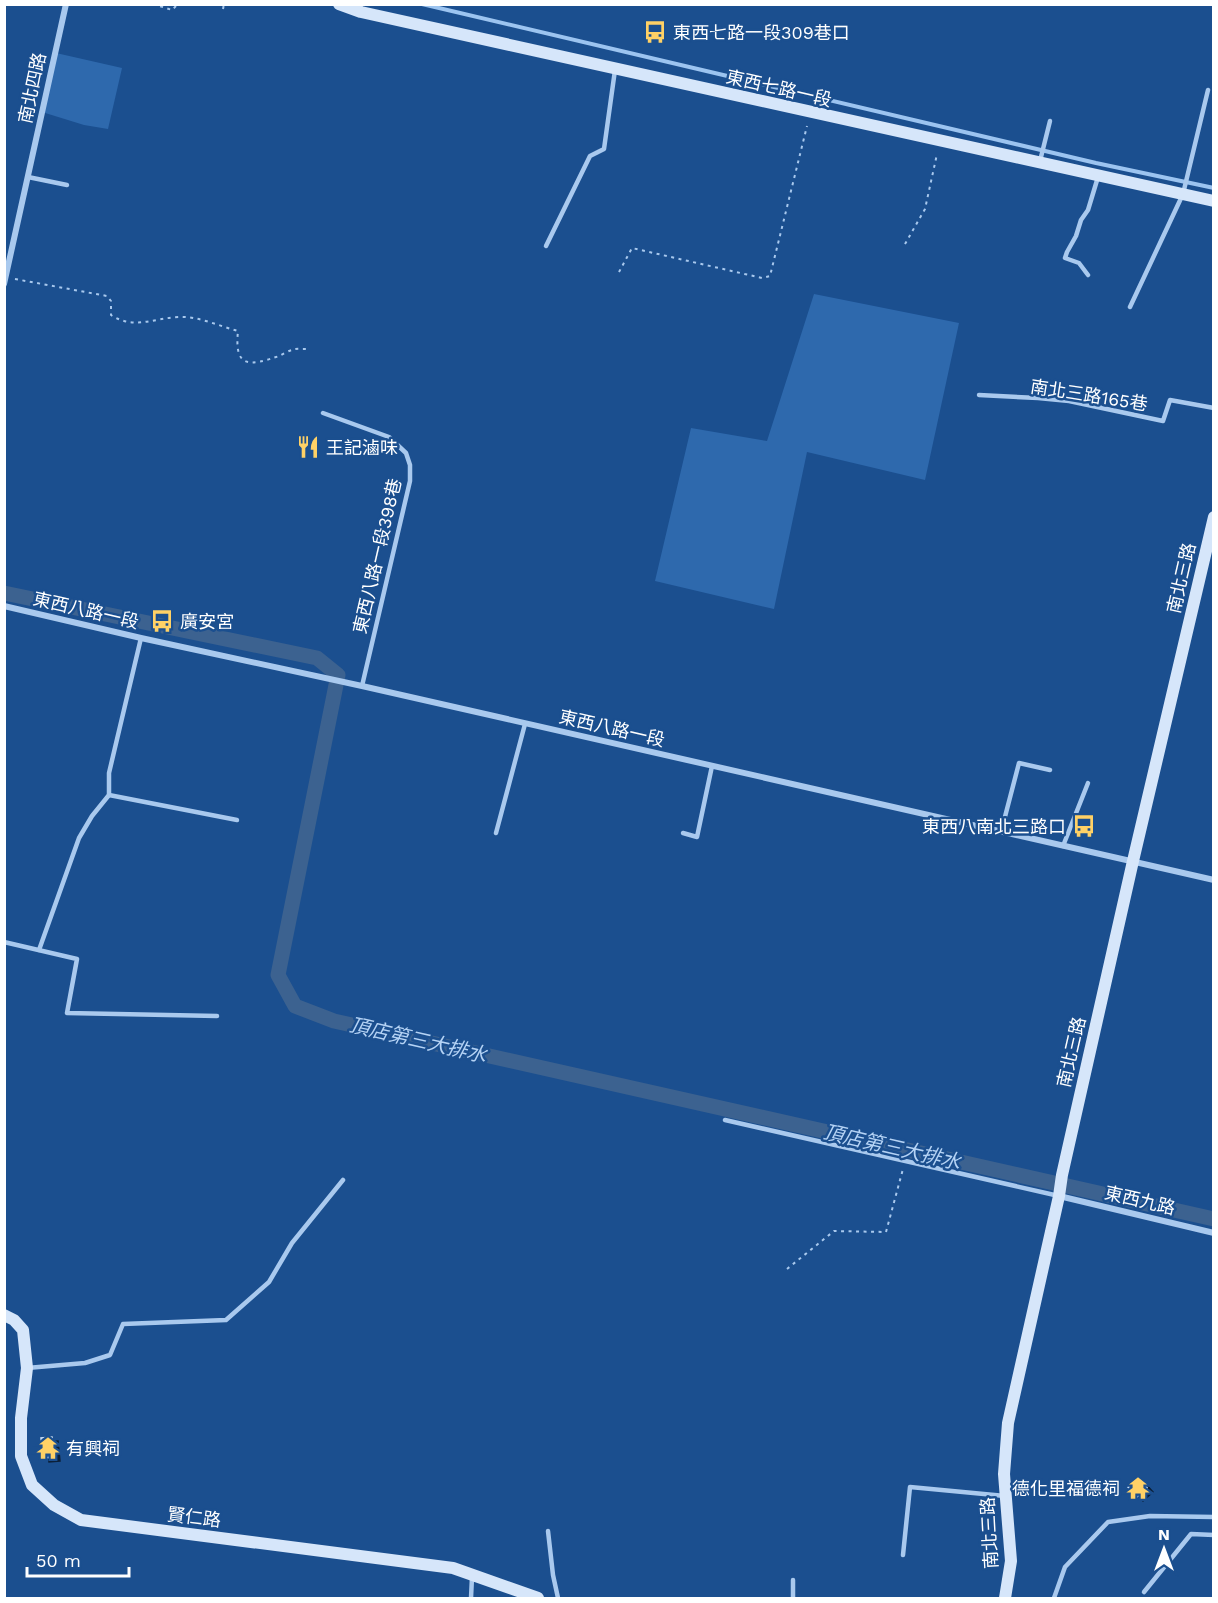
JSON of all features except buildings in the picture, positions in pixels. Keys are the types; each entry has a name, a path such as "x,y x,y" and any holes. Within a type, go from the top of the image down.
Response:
{"street":[{"name":"南北四路","path":"5,281 66,4"},
{"name":"東西七路一段","path":"339,4 361,12 1214,201"},
{"name":"南北三路","path":"1005,1599 1011,1560 1004,1474 1008,1423 1133,861 1211,540 1214,517"},
{"name":"東西八路一段","path":"4,606 1214,880"},
{"name":"東西九路","path":"1059,1196 1214,1233"},
{"name":"賢仁路","path":"4,1315 14,1320 23,1330 27,1368 21,1418 21,1456 32,1485 54,1505 81,1520 453,1568 538,1599"}],"lane":[{"path":"546,246 590,156 604,149 615,69"},
{"path":"1131,307 1184,194 1208,90"},
{"path":"1039,163 1050,121"},
{"path":"1088,275 1079,263 1065,258 1081,220 1088,210 1098,176"},
{"path":"28,177 67,184"},
{"name":"南北三路165巷","path":"979,395 1069,401 1163,421 1170,400 1214,408"},
{"name":"東西八路一段398巷","path":"323,412 389,437 406,453 410,465 410,481 362,686"},
{"path":"39,950 79,838 92,816 109,795 109,773 141,638"},
{"path":"496,833 525,724"},
{"path":"1001,832 1019,763 1050,770"},
{"path":"683,833 697,837 712,766"},
{"path":"1063,846 1088,783"},
{"path":"109,795 237,820"},
{"path":"4,942 77,959 67,1013 217,1016"},
{"path":"725,1120 1059,1196"},
{"path":"27,1368 85,1364 110,1355 123,1324 226,1320 269,1282 292,1243 343,1180"},
{"path":"903,1555 910,1487 1005,1496"},
{"path":"1054,1599 1065,1567 1108,1522 1150,1516 1214,1517"},
{"path":"548,1531 558,1599"},
{"path":"1144,1592 1191,1534 1214,1535"},
{"path":"471,1599 472,1575"},
{"path":"793,1580 793,1599"}],"path":[{"path":"153,4 172,10 178,4"},
{"path":"619,272 632,248 762,278 770,276 810,113"},
{"path":"904,244 925,209 940,142"},
{"path":"5,281 107,296 111,301 111,315 118,320 144,323 178,317 192,318 238,331 240,356 246,362 253,364 292,350 307,349"},
{"path":"787,1269 834,1231 886,1232 906,1161"}],"shaded area":[{"path":"56,53 122,68 108,129 84,125 42,112"},
{"path":"814,294 959,323 925,480 807,452 774,609 655,581 691,428 767,441"}],"waterway":[{"path":"422,4 1096,163 1214,188"},
{"name":"頂店第三大排水","path":"4,593 317,658 338,675 278,975 295,1006 334,1021 1214,1219"}],"place":[{"name":"東西七路一段309巷口","path":"655,32"},
{"name":"王記滷味","path":"308,447"},
{"name":"廣安宮","path":"162,621"},
{"name":"東西八南北三路口","path":"1084,826"},
{"name":"有興祠","path":"48,1448"},
{"name":"德化里福德祠","path":"1138,1488"}]}
